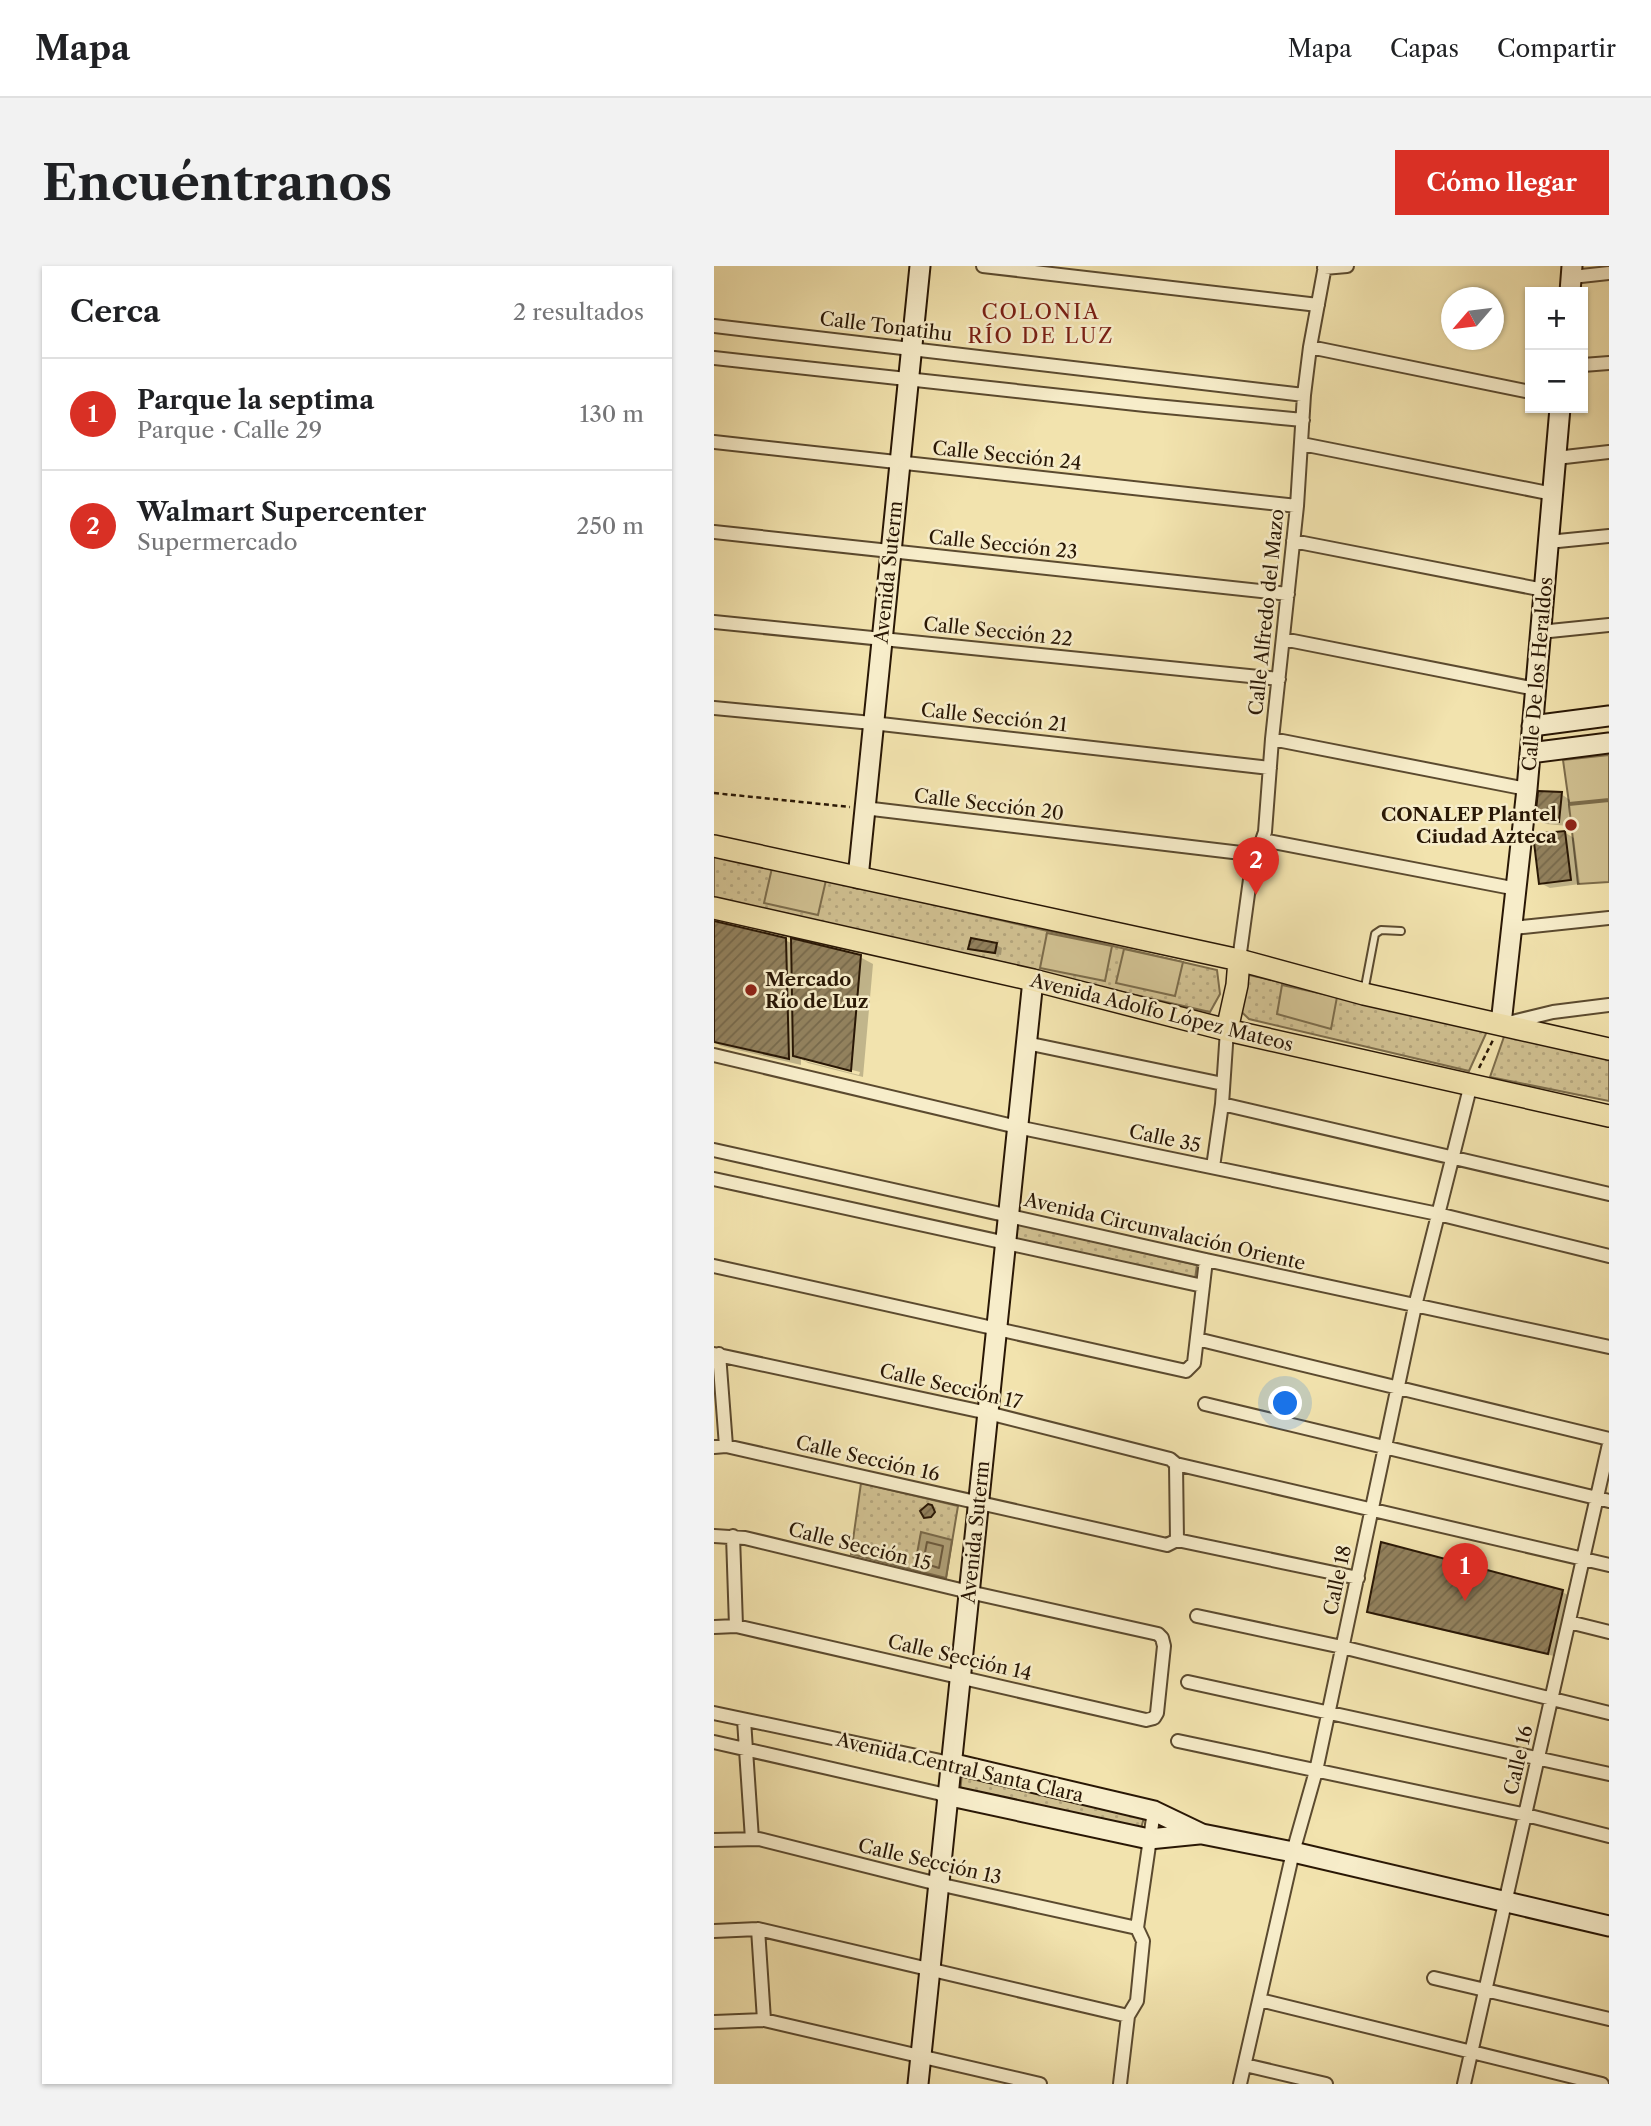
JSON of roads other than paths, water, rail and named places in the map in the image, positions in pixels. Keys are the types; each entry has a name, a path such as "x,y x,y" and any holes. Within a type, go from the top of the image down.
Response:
{"main road":[{"path":"714,846 1238,960 1364,993 1609,1049"},
{"name":"Avenida Adolfo López Mateos","path":"714,908 1033,980 1227,1031 1609,1116"},
{"path":"1227,1031 1237,985 1238,960"}],"street":[{"name":"Avenida Suterm","path":"858,878 920,266"},
{"path":"983,266 1318,305"},
{"path":"1324,267 1347,266"},
{"name":"Calle Alfredo del Mazo","path":"1238,960 1251,872 1264,839 1297,506 1304,394 1324,267"},
{"path":"1572,278 1609,273"},
{"name":"Calle Tonatihu","path":"714,326 1304,394"},
{"path":"1310,346 1525,391"},
{"path":"714,358 1303,420"},
{"path":"1588,365 1609,363"},
{"name":"Calle De los Heraldos","path":"1501,1024 1527,789 1560,413"},
{"name":"Calle Sección 24","path":"714,442 1297,506"},
{"path":"1302,444 1553,494"},
{"path":"1556,458 1609,452"},
{"name":"Calle Sección 23","path":"714,532 1288,594"},
{"path":"1548,542 1609,536"},
{"path":"1293,541 1544,590"},
{"name":"Calle Sección 22","path":"714,622 1279,679"},
{"path":"1540,632 1609,625"},
{"path":"1283,639 1536,689"},
{"name":"Calle Sección 21","path":"714,708 1270,768"},
{"path":"1532,726 1609,716"},
{"path":"1272,739 1527,789"},
{"path":"1530,753 1609,743"},
{"name":"Calle Sección 20","path":"864,808 1258,855"},
{"path":"1264,839 1517,889"},
{"path":"1513,928 1609,918"},
{"name":"Avenida Suterm","path":"918,2084 1033,980"},
{"path":"1501,1024 1553,1012 1609,1005"},
{"path":"1213,1167 1222,1104 1227,1031"},
{"path":"1026,1043 1223,1084"},
{"name":"Calle 35","path":"714,1055 1017,1127 1438,1214 1609,1256"},
{"name":"Calle 18","path":"1240,2084 1293,1852 1316,1771 1415,1306 1471,1084"},
{"path":"1222,1104 1609,1194"},
{"name":"Avenida Circunvalación Oriente","path":"714,1150 1609,1347"},
{"path":"714,1179 1203,1286"},
{"path":"714,1266 1183,1371 1190,1370 1194,1363 1206,1260"},
{"path":"1197,1339 1609,1441"},
{"path":"716,1354 720,1446"},
{"name":"Calle Sección 17","path":"716,1354 988,1413 1170,1458 1176,1464 1609,1565"},
{"path":"1205,1404 1603,1499"},
{"name":"Calle 16","path":"1464,2084 1583,1559 1603,1499 1609,1441"},
{"name":"Calle Sección 16","path":"720,1446 1167,1545 1177,1541 1358,1578"},
{"path":"1176,1464 1177,1541"},
{"name":"Calle Sección 15","path":"714,1536 733,1536 1158,1634 1163,1638 1164,1646 1161,1676"},
{"path":"733,1536 736,1626"},
{"path":"1197,1616 1342,1647 1609,1713"},
{"path":"1569,1622 1609,1632"},
{"name":"Calle Sección 14","path":"714,1627 736,1626 1151,1720 1157,1713 1161,1676"},
{"path":"1188,1682 1609,1773"},
{"name":"Avenida Central Santa Clara","path":"714,1713 950,1763 1154,1811 1202,1834 1293,1852 1609,1926"},
{"path":"744,1720 752,1839"},
{"path":"1178,1741 1526,1815 1609,1836"},
{"name":"Avenida Central Santa Clara","path":"714,1742 946,1796 1149,1839 1202,1834"},
{"path":"1120,2084 1128,2016 1137,2001 1143,1941 1137,1928 1154,1811"},
{"name":"Calle Sección 13","path":"714,1840 752,1839 1137,1928"},
{"path":"714,1931 758,1929 1128,2016"},
{"path":"758,1929 764,2020"},
{"path":"1434,1978 1609,2019"},
{"path":"1260,2000 1602,2084"},
{"path":"714,2022 764,2020 1040,2084"},
{"path":"1245,2065 1326,2084"}],"lane":[{"path":"1364,993 1375,934 1381,930 1401,931"}],"water":[{"path":"921,1532 952,1540 946,1578 914,1570"}],"place":[{"name":"CONALEP Plantel Ciudad Azteca","path":"1571,825"},
{"name":"Walmart Supercenter","path":"1256,895"},
{"name":"Mercado Río de Luz","path":"751,990"},
{"name":"Parque la septima","path":"1465,1601"}],"district":[{"name":"COLONIA RÍO DE LUZ","path":"1041,324"}]}
